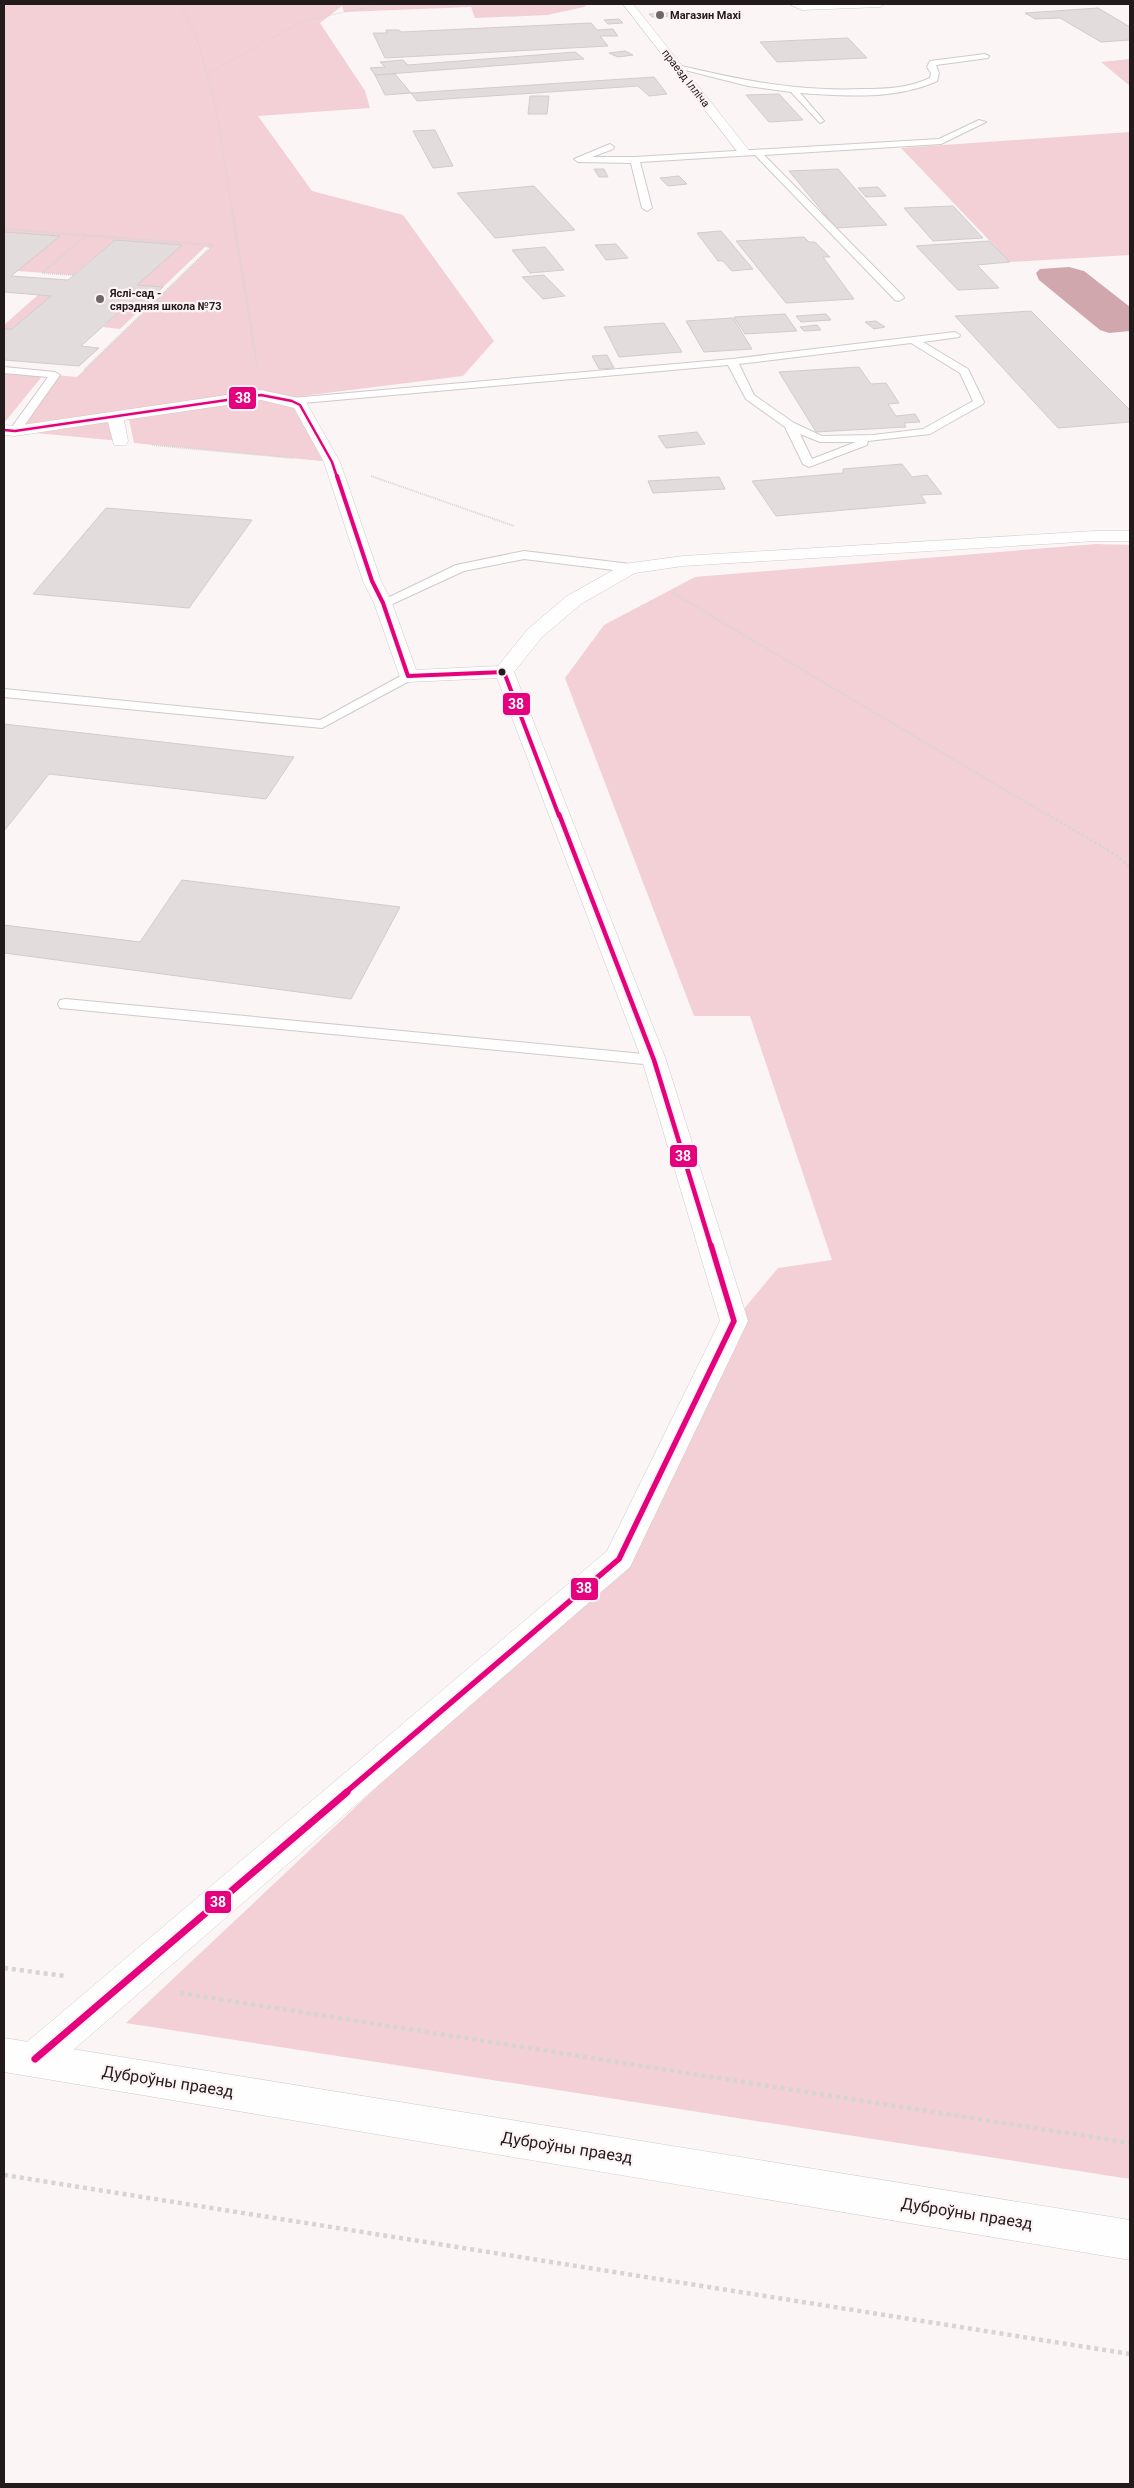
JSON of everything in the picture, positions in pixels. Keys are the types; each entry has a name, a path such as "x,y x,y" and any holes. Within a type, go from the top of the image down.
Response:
{"street":[{"name":"праезд Ілліча","path":"628,4 750,152"},
{"path":"794,4 802,7 880,4"},
{"path":"9,431 117,429 261,396 292,400 300,405 332,462 372,581 383,603 408,676 504,672 535,633 574,600 630,568 703,560 1095,536 1130,536"},
{"path":"20,2057 123,1984 619,1559 734,1321 654,1060 504,672"},
{"name":"Дуброўны праезд","path":"20,2057 1130,2240"}],"lane":[{"path":"678,67 771,88 857,92 915,87 934,79 935,73 931,67 934,63 986,56"},
{"path":"792,89 820,121"},
{"path":"610,147 578,159 635,160 941,142 982,122"},
{"path":"750,152 899,298"},
{"path":"635,160 647,208"},
{"path":"292,400 732,362 954,335"},
{"path":"732,362 750,397 790,425 820,439 873,438 926,432 979,402 964,371 911,339"},
{"path":"4,370 55,375"},
{"path":"9,431 55,375"},
{"path":"790,425 808,464 873,438"},
{"path":"383,603 460,568 524,555 630,568"},
{"path":"4,693 322,724 408,676"},
{"path":"66,1004 654,1060"}],"path":[{"path":"180,4 198,44 218,113 261,396"},
{"path":"207,74 303,21 383,4"},
{"path":"4,229 213,245 77,377 55,375"},
{"path":"73,275 42,273 86,235"},
{"path":"630,568 1116,855 1130,867"},
{"path":"4,1968 123,1984 1130,2143"},
{"path":"4,2175 1130,2354"}],"shaded area":[{"path":"4,4 588,4 584,7 547,15 475,18 471,7 344,12 342,6 320,23 365,91 370,108 258,116 312,191 403,215 494,341 463,376 294,397 261,392 19,426 55,375 77,377 210,248 205,247 163,287 137,285 181,245 115,240 73,275 17,271 59,236 4,232"},
{"path":"1130,59 1130,86 1101,62"},
{"path":"1130,132 1130,255 1010,262 901,148"},
{"path":"1069,267 1084,271 1130,307 1130,331 1109,333 1100,330 1039,280 1036,273 1040,269"},
{"path":"38,295 51,296 12,329 4,329 4,325"},
{"path":"130,302 147,303 120,329 103,327"},
{"path":"4,370 44,374 4,423"},
{"path":"261,395 292,401 332,462 134,443 128,415"},
{"path":"103,421 116,424 120,441 15,431"},
{"path":"1096,544 1130,545 1130,2179 126,2023 619,1559 734,1321 778,1268 832,1260 750,1016 694,1016 565,678 604,625 695,577"}],"building":[{"path":"1098,8 1130,27 1130,40 1101,42 1060,18 1035,19 1025,13"},
{"name":"Магазин Maxi","path":"669,13 672,16 652,17 649,14"},
{"path":"619,19 623,23 608,24 604,20"},
{"path":"591,23 597,30 613,29 618,36 600,36 608,46 385,58 373,33 387,33 386,30 399,30 401,32"},
{"path":"848,38 867,58 777,62 760,42"},
{"path":"625,51 633,55 618,57 609,53"},
{"path":"575,52 584,59 375,75 370,68 385,67 380,62 403,60 408,65"},
{"path":"395,74 411,93 385,95 375,75"},
{"path":"654,77 667,94 649,96 638,86 417,101 411,93"},
{"path":"779,94 803,120 769,122 746,95"},
{"path":"530,96 549,96 547,114 528,114"},
{"path":"435,130 453,166 433,168 413,131"},
{"path":"594,169 604,169 608,177 599,177"},
{"path":"838,169 887,225 836,228 789,171"},
{"path":"679,176 687,184 668,186 660,178"},
{"path":"534,186 575,230 495,238 457,193"},
{"path":"878,187 886,196 866,197 858,188"},
{"path":"953,206 983,238 933,241 904,208"},
{"path":"721,231 753,269 732,271 723,261 718,261 697,233"},
{"name":"Яслі-сад - сярэдняя школа №73","path":"4,232 60,236 11,276 68,280 115,240 182,245 137,285 163,287 147,303 130,302 81,346 99,348 79,366 4,360 4,329 12,329 51,296 4,292"},
{"path":"804,237 809,242 815,242 830,257 823,257 854,299 786,303 736,241"},
{"path":"989,241 1010,262 977,265 999,288 958,290 916,246"},
{"path":"616,244 628,258 606,260 595,245"},
{"path":"545,247 564,270 530,273 512,250"},
{"path":"544,275 565,296 543,299 522,277"},
{"path":"1031,311 1130,410 1130,422 1058,428 955,316"},
{"path":"785,314 797,331 745,334 734,317"},
{"path":"826,314 831,320 801,322 796,316"},
{"path":"733,318 752,349 704,352 686,321"},
{"path":"876,321 885,327 874,329 865,322"},
{"path":"664,323 682,352 619,357 604,327"},
{"path":"817,325 821,330 804,331 800,327"},
{"path":"607,355 614,368 599,369 592,356"},
{"path":"859,367 871,384 886,383 899,403 888,404 896,416 915,414 920,422 904,423 906,427 816,432 779,372"},
{"path":"697,432 705,444 666,448 658,436"},
{"path":"902,464 912,477 927,475 942,494 921,495 926,503 776,516 752,481 843,473 843,469"},
{"path":"719,477 725,489 653,493 648,481"},
{"path":"106,508 252,520 189,608 33,594"},
{"path":"4,724 294,757 266,799 49,774 4,831"},
{"path":"182,880 400,907 351,999 4,953 4,925 140,942"}],"transit line":[{"name":"38","path":"4,430 15,431 261,395 292,401 300,405 332,462 372,581 383,603 408,676 504,672 654,1060 734,1321 619,1559 35,2059"}],"place":[{"name":"Магазин Maxi","path":"660,15"},
{"name":"Яслі-сад - сярэдняя школа №73","path":"100,299"}]}
